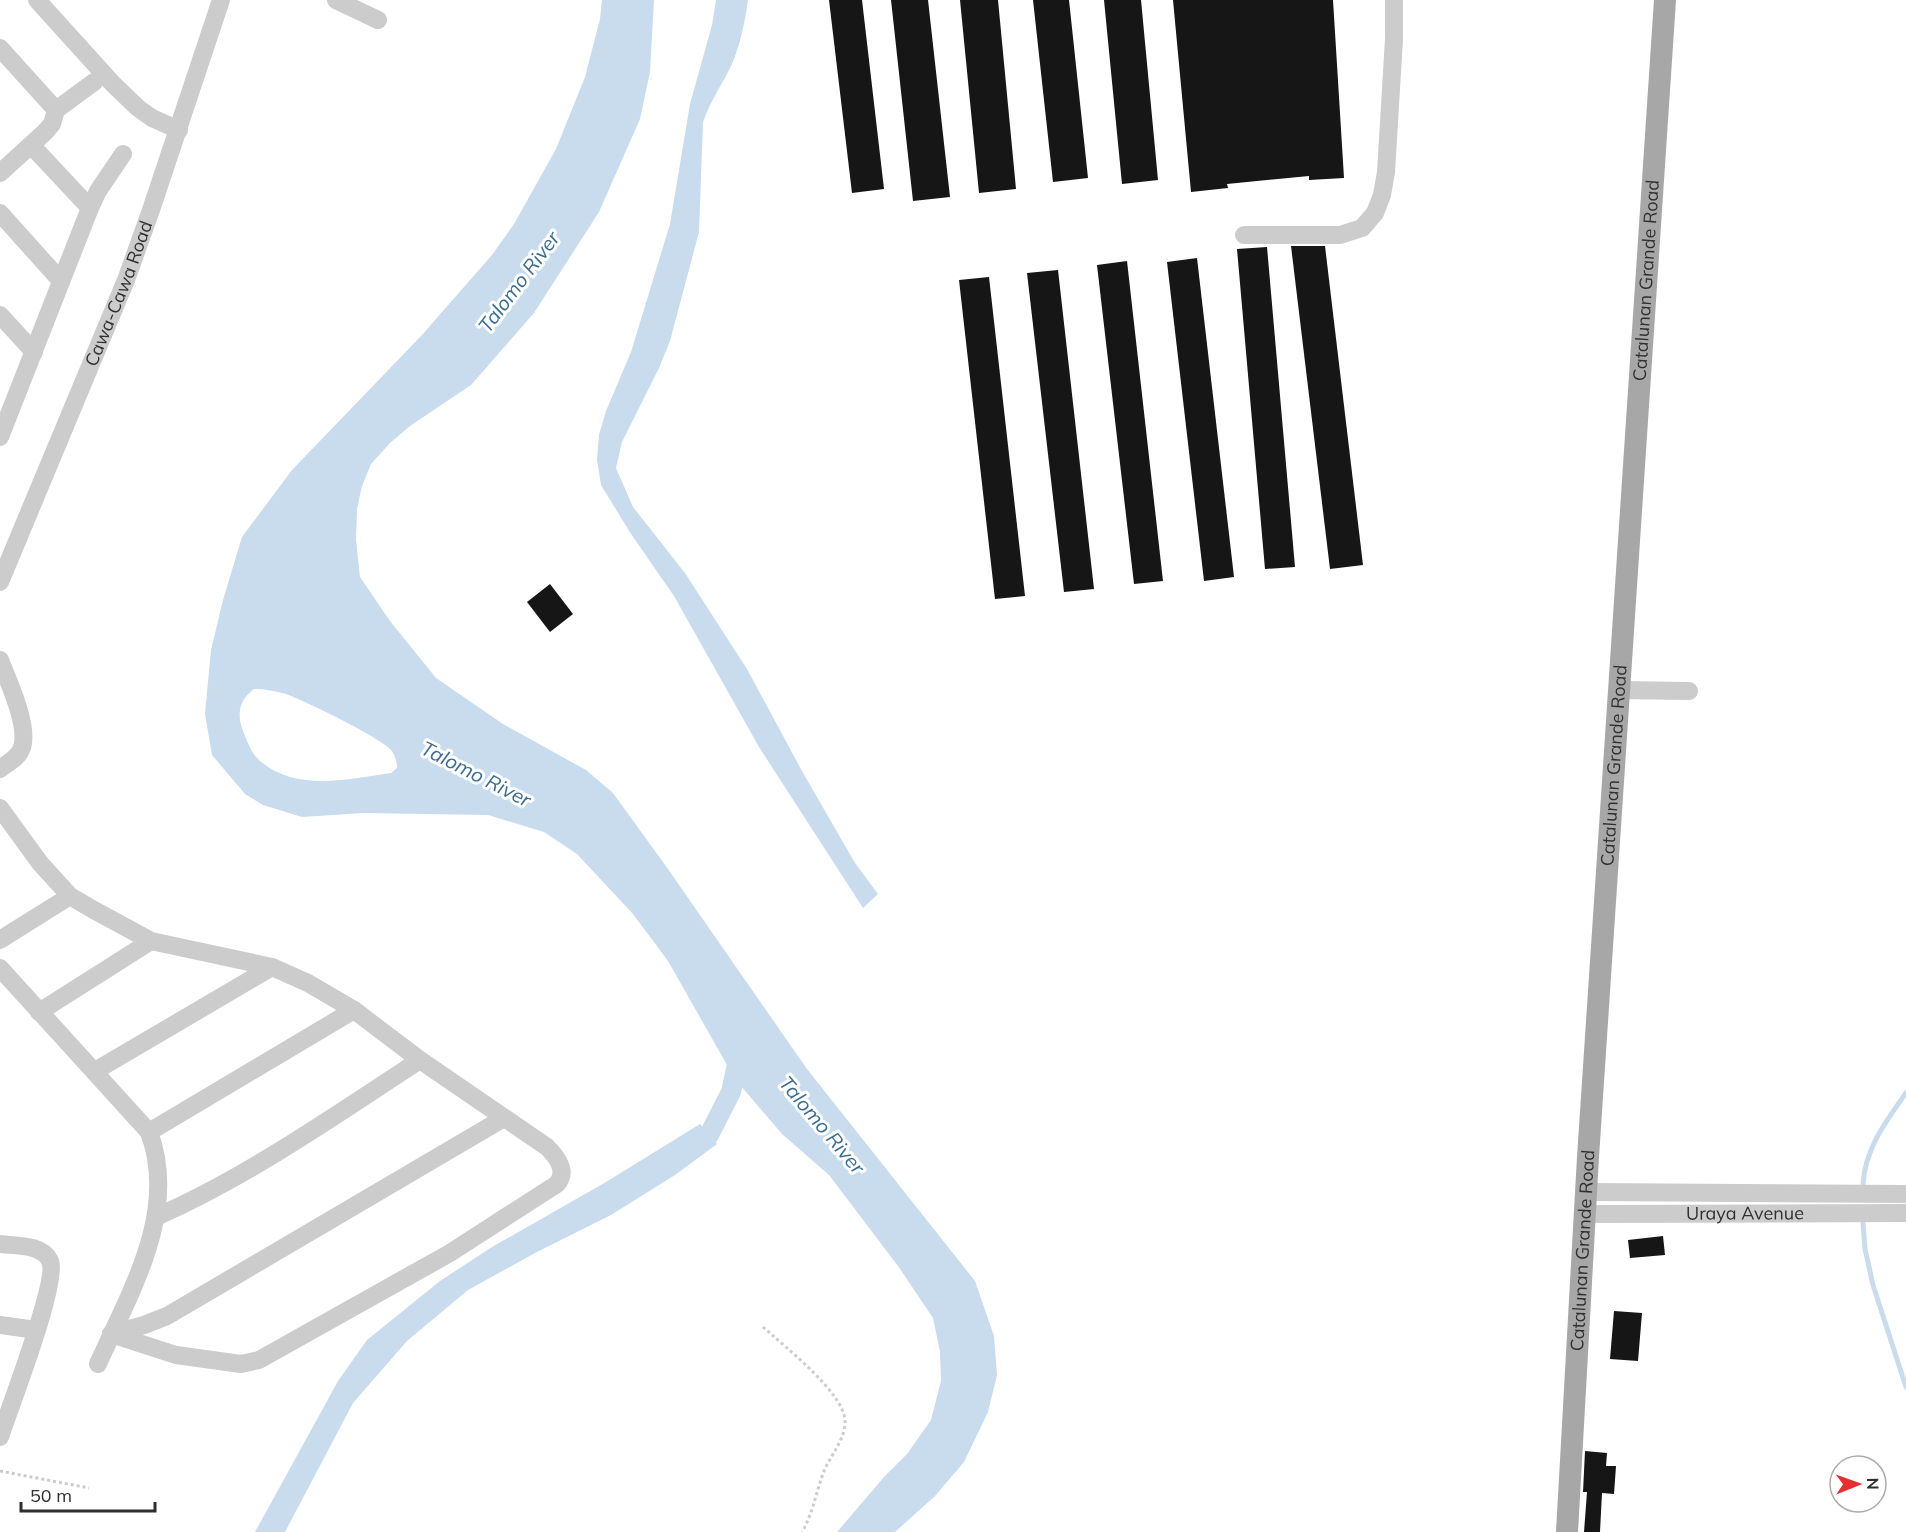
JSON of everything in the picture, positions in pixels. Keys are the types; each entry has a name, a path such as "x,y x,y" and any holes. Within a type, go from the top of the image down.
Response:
{"main road":[{"name":"Catalunan Grande Road","path":"1567,1532 1585,1214 1665,0"}],"street":[{"path":"38,0 113,84 138,108 152,118 178,130"},
{"name":"Cawa-Cawa Road","path":"0,581 126,280 221,0"},
{"path":"336,0 378,20"},
{"path":"1244,234 1340,235 1362,228 1374,213 1382,195 1386,172 1394,39 1394,0"},
{"path":"2,53 56,110"},
{"path":"0,173 52,124 56,110 94,82"},
{"path":"31,144 90,208"},
{"path":"2,428 90,208 98,191 123,154"},
{"path":"0,213 61,281"},
{"path":"0,315 34,352"},
{"path":"0,660 19,713 24,741 15,759 0,769"},
{"path":"1619,690 1689,691"},
{"path":"0,808 40,863 70,896 123,928 151,941 272,968 308,983 354,1010 420,1060 547,1147 557,1157 562,1173 557,1184 450,1253 259,1360 241,1364 177,1355 111,1334"},
{"path":"0,940 70,896"},
{"path":"39,1012 151,941"},
{"path":"0,968 149,1132 158,1164 159,1186 156,1217 148,1251 98,1364"},
{"path":"95,1071 272,968"},
{"path":"149,1132 354,1010"},
{"path":"156,1217 211,1190 290,1144 420,1060"},
{"path":"111,1334 167,1316 504,1118"},
{"name":"Uraya Avenue","path":"1587,1192 1906,1194"},
{"path":"1665,1192 1665,1214"},
{"path":"1786,1193 1786,1214"},
{"name":"Uraya Avenue","path":"1585,1214 1906,1213"},
{"path":"0,1244 35,1249 51,1261 51,1281 36,1330 6,1400 0,1437"},
{"path":"0,1325 36,1330"}],"path":[{"path":"763,1327 825,1385 840,1405 845,1420 842,1440 827,1464 809,1519 802,1532"},
{"path":"0,1471 89,1488"}],"water":[{"name":"Talomo River","path":"602,0 654,0 650,72 640,119 599,212 534,313 471,385 410,426 371,464 362,486 357,509 356,540 360,577 390,621 436,678 503,724 586,770 613,793 807,1069 975,1281 994,1336 997,1375 988,1412 964,1462 935,1496 895,1532 837,1532 907,1454 931,1420 941,1381 940,1352 933,1318 898,1266 829,1175 782,1134 735,1079 668,961 633,914 577,854 544,832 488,815 363,813 302,817 263,805 245,794 212,755 205,714 211,650 242,537 292,470 422,335 492,255 514,224 556,149 585,77 600,19","holes":["254,689 286,694 359,729 392,751 397,768 391,773 321,781 287,776 271,769 252,751 241,725 240,709 246,696"]},
{"path":"716,0 748,0 743,29 730,68 703,122 699,232 670,341 622,442 616,468 633,507 685,573 747,669 855,863 878,894 863,908 759,747 674,596 631,534 601,485 597,460 599,435 606,411 631,352 670,224 690,104 712,25"},
{"path":"700,1124 717,1144 675,1175 611,1215 468,1290 407,1341 353,1403 285,1532 255,1532 338,1381 367,1340 440,1281 492,1247 606,1182"}],"building":[{"path":"829,0 862,0 884,189 852,193"},
{"path":"891,0 928,0 950,197 913,201"},
{"path":"960,0 998,0 1016,189 979,193"},
{"path":"1033,0 1069,0 1088,178 1053,182"},
{"path":"1104,0 1141,0 1158,180 1122,184"},
{"path":"1173,0 1333,0 1344,178 1309,180 1309,176 1227,184 1228,188 1191,192"},
{"path":"1291,246 1325,246 1363,565 1330,569"},
{"path":"1267,247 1295,567 1265,569 1237,249"},
{"path":"1197,258 1234,577 1204,581 1167,262"},
{"path":"1127,261 1163,581 1134,584 1097,265"},
{"path":"1058,270 1094,589 1064,592 1027,273"},
{"path":"989,277 1025,596 995,599 959,280"},
{"path":"550,584 573,614 550,632 527,602"},
{"path":"1663,1236 1665,1255 1630,1258 1628,1240"},
{"path":"1614,1311 1642,1313 1638,1361 1610,1359"},
{"path":"1585,1451 1607,1453 1606,1466 1616,1466 1614,1494 1602,1493 1600,1532 1584,1532 1587,1492 1583,1492"}],"waterway":[{"path":"687,1148 709,1135 731,1092 739,1055"},
{"path":"1863,1184 1872,1147 1906,1093"},
{"path":"1863,1223 1865,1249 1873,1285 1906,1387"}]}
